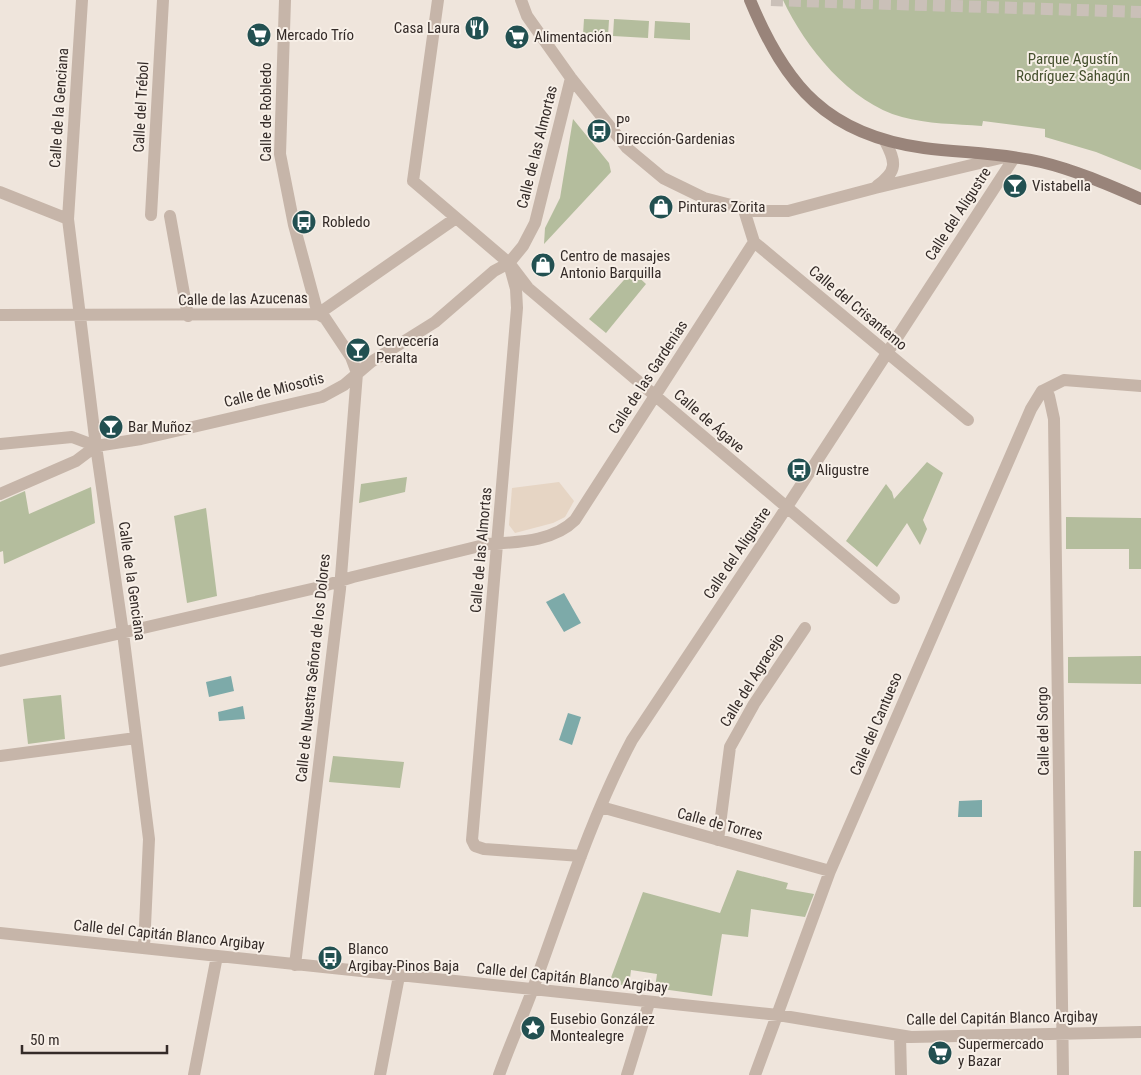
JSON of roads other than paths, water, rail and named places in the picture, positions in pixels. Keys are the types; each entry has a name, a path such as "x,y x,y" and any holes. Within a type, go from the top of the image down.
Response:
{"street":[{"name":"Calle de la Genciana","path":"82,0 68,219 96,446 123,633 148,839 144,948"},
{"name":"Calle del Trébol","path":"151,215 163,0"},
{"name":"Calle de Robledo","path":"285,0 280,154 287,194 318,314"},
{"name":"Calle de Ágave","path":"438,0 413,181 508,264 528,288 894,598"},
{"path":"520,0 528,16 570,78 627,148 646,165 682,189 704,198 744,210 788,211 875,188 1010,157"},
{"path":"750,0 774,52 803,90 837,120 864,134 885,141 1041,162 1141,199"},
{"name":"Calle de las Almortas","path":"535,223 570,78"},
{"path":"875,188 887,179 894,165 893,156 885,141"},
{"name":"Calle del Aligustre","path":"499,1075 533,990 581,856 632,740 886,354 1010,157"},
{"path":"0,192 68,219"},
{"path":"744,210 754,242"},
{"path":"170,216 188,316"},
{"name":"Calle de las Azucenas","path":"0,315 188,316 318,314 456,218"},
{"name":"Calle de Miosotis","path":"0,494 76,461 96,446 140,439 322,397 344,386 357,373 435,322 494,271 508,264 523,246 535,223"},
{"name":"Calle del Crisantemo","path":"754,242 886,354 968,420"},
{"name":"Calle de las Gardenias","path":"497,544 510,544 557,533 567,529 575,520 754,242"},
{"name":"Calle de las Almortas","path":"508,264 516,289 517,308 472,840 476,846 484,849 581,856"},
{"path":"318,314 325,318 346,349 355,364 357,373"},
{"name":"Calle de Nuestra Señora de los Dolores","path":"296,965 340,581 357,373"},
{"path":"1042,391 1064,380 1141,386"},
{"name":"Calle del Cantueso","path":"755,1075 830,871 1031,409 1042,391"},
{"name":"Calle del Sorgo","path":"1042,391 1049,396 1054,419 1063,1075"},
{"path":"0,444 72,437 96,446"},
{"path":"0,661 497,544"},
{"name":"Calle del Agracejo","path":"718,840 730,747 750,710 804,628"},
{"path":"0,756 136,738"},
{"name":"Calle de Torres","path":"601,807 830,871"},
{"name":"Calle del Capitán Blanco Argibay","path":"0,933 778,1016 900,1036 1141,1032"},
{"path":"194,1075 217,956"},
{"path":"380,1075 399,976"},
{"path":"627,1075 649,1003"},
{"path":"900,1036 901,1075"}],"water":[{"path":"564,593 581,623 564,632 546,602"},
{"path":"231,676 234,691 209,697 206,682"},
{"path":"243,706 245,719 219,721 218,712"},
{"path":"568,713 581,717 572,745 559,740"},
{"path":"982,800 982,817 958,817 959,801"}],"tunnel":[{"path":"771,0 1141,12"}],"place":[{"name":"Casa Laura","path":"477,28"},
{"name":"Mercado Trío","path":"259,35"},
{"name":"Alimentación","path":"517,37"},
{"name":"Pº Dirección-Gardenias","path":"599,131"},
{"name":"Vistabella","path":"1015,186"},
{"name":"Pinturas Zorita","path":"661,207"},
{"name":"Robledo","path":"304,222"},
{"name":"Centro de masajes Antonio Barquilla","path":"543,265"},
{"name":"Cervecería Peralta","path":"358,350"},
{"name":"Bar Muñoz","path":"111,427"},
{"name":"Aligustre","path":"799,470"},
{"name":"Blanco Argibay-Pinos Baja","path":"330,958"},
{"name":"Eusebio González Montealegre","path":"533,1028"},
{"name":"Supermercado y Bazar","path":"940,1053"}],"park label":[{"name":"Parque Agustín Rodríguez Sahagún","path":"1073,68"}]}
